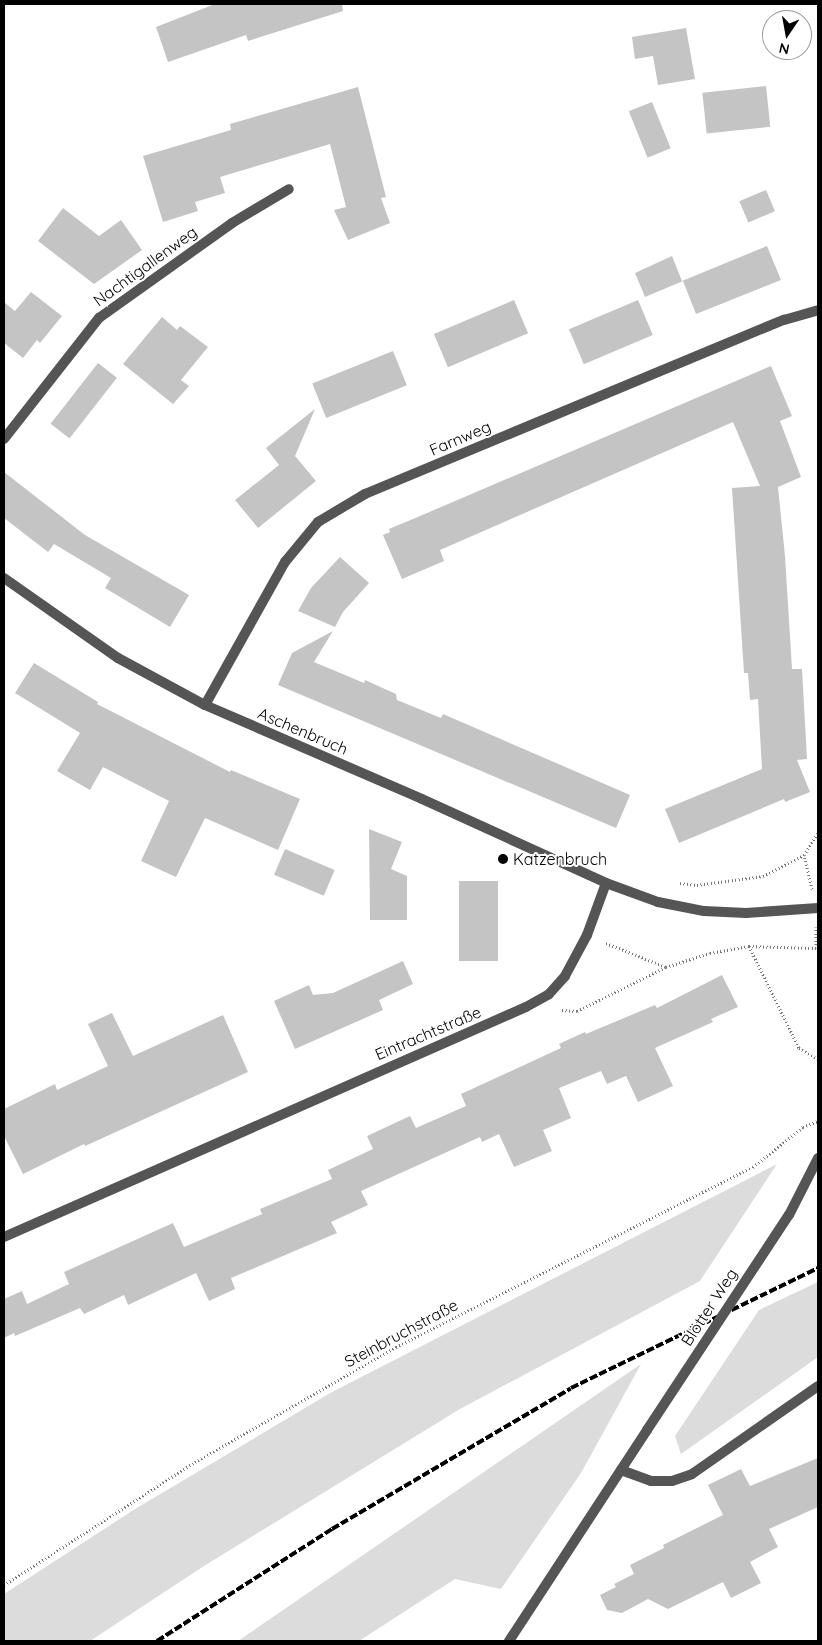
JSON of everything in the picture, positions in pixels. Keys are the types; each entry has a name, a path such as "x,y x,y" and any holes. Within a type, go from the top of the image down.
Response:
{"street":[{"name":"Nachtigallenweg","path":"4,439 99,318 232,223 289,189"},
{"name":"Farnweg","path":"205,705 285,562 318,522 365,494 784,320 818,310"},
{"name":"Aschenbruch","path":"4,578 118,658 205,705 413,795 606,883"},
{"path":"606,883 658,902 704,910 746,913 818,908"},
{"name":"Eintrachtstraße","path":"4,1237 526,1007 549,994 564,976 586,935 606,883"},
{"name":"Blötter Weg","path":"509,1641 789,1215 818,1158"},
{"path":"621,1470 651,1481 672,1481 692,1474 818,1386"}],"path":[{"path":"658,902 665,882 697,885 763,876 804,855 818,833"},
{"path":"526,1007 577,1011 666,967 710,953 749,946 816,948 818,908 804,855"},
{"path":"586,935 666,967"},
{"path":"749,946 799,1048 818,1059"},
{"name":"Steinbruchstraße","path":"4,1584 195,1462 396,1347 753,1166 803,1127 818,1121"}],"shaded area":[{"path":"777,1164 700,1281 460,1409 204,1566 90,1641 4,1641 4,1594 135,1509 332,1392"},
{"path":"818,1282 818,1357 681,1454 675,1436 759,1310"},
{"path":"641,1364 581,1473 501,1589 455,1579 359,1641 238,1641"}],"building":[{"path":"215,4 342,4 343,11 248,41 246,35 168,62 156,27"},
{"path":"686,28 695,79 658,85 653,56 635,59 632,37"},
{"path":"766,86 770,127 707,133 702,93"},
{"path":"358,87 386,197 381,198 390,223 348,240 334,210 346,207 330,144 220,177 225,193 195,202 198,211 163,222 143,156 231,130 230,124"},
{"path":"652,102 671,148 648,158 629,111"},
{"path":"766,190 775,211 748,223 739,201"},
{"path":"63,208 99,236 121,220 142,250 94,284 38,241"},
{"path":"767,246 781,280 696,314 683,281 645,297 635,273 672,256 682,281"},
{"path":"31,292 62,316 40,343 37,340 23,358 4,343 4,302 15,311"},
{"path":"514,300 528,333 448,367 434,334"},
{"path":"638,300 653,335 584,364 569,329"},
{"path":"162,317 177,330 180,326 208,347 181,380 189,386 173,404 123,364"},
{"path":"393,351 407,385 326,418 312,384"},
{"path":"98,363 117,378 70,438 51,424"},
{"path":"771,366 792,416 780,421 801,477 778,487 785,556 792,669 802,669 807,759 797,760 810,792 785,802 784,799 679,843 665,809 762,769 758,699 750,700 748,673 744,673 732,488 760,486 733,422 440,550 444,561 402,579 383,535 390,532 389,529"},
{"path":"315,409 295,456 316,481 258,528 235,500 279,465 266,448"},
{"path":"4,472 85,535 189,595 170,627 105,588 111,578 54,544 48,552 4,518"},
{"path":"340,557 369,583 343,612 335,627 298,611 311,588"},
{"path":"333,631 314,662 364,683 365,680 396,694 397,700 441,718 443,714 630,795 616,828 278,685 292,653"},
{"path":"34,663 98,702 97,704 230,772 231,770 300,799 278,850 205,818 176,877 141,861 169,801 103,767 90,790 57,771 80,733 15,693"},
{"path":"369,829 402,842 391,869 407,876 407,920 370,920"},
{"path":"285,849 335,870 324,896 274,875"},
{"path":"459,881 498,881 498,961 459,961"},
{"path":"403,961 413,984 379,1000 383,1010 295,1049 274,1001 309,985 313,995 333,993"},
{"path":"722,975 738,1007 711,1019 713,1022 655,1048 673,1086 638,1102 626,1076 607,1084 601,1071 559,1088 571,1118 543,1130 552,1151 514,1167 499,1134 482,1142 480,1137 361,1191 368,1205 331,1222 337,1233 231,1278 235,1289 209,1301 196,1273 128,1305 124,1295 84,1314 80,1308 15,1336 14,1333 4,1338 4,1299 22,1291 27,1304 69,1284 64,1272 173,1223 184,1247 262,1214 260,1209 332,1179 328,1170 373,1149 367,1136 410,1116 416,1128 466,1106 461,1094 561,1048 559,1044 585,1032 586,1034 655,1005 657,1008"},
{"path":"112,1013 133,1056 223,1015 248,1072 85,1146 84,1144 23,1174 4,1136 4,1109 55,1084 57,1090 108,1066 88,1024"},
{"path":"818,1458 818,1507 769,1529 778,1547 750,1562 761,1583 731,1598 723,1582 668,1609 648,1599 622,1613 607,1610 600,1595 616,1587 614,1584 634,1574 630,1565 664,1548 663,1545 723,1515 708,1485 741,1469 750,1486"}],"railway":[{"path":"157,1641 332,1529 571,1388 818,1268"}],"place":[{"name":"Katzenbruch","path":"503,859"}]}
